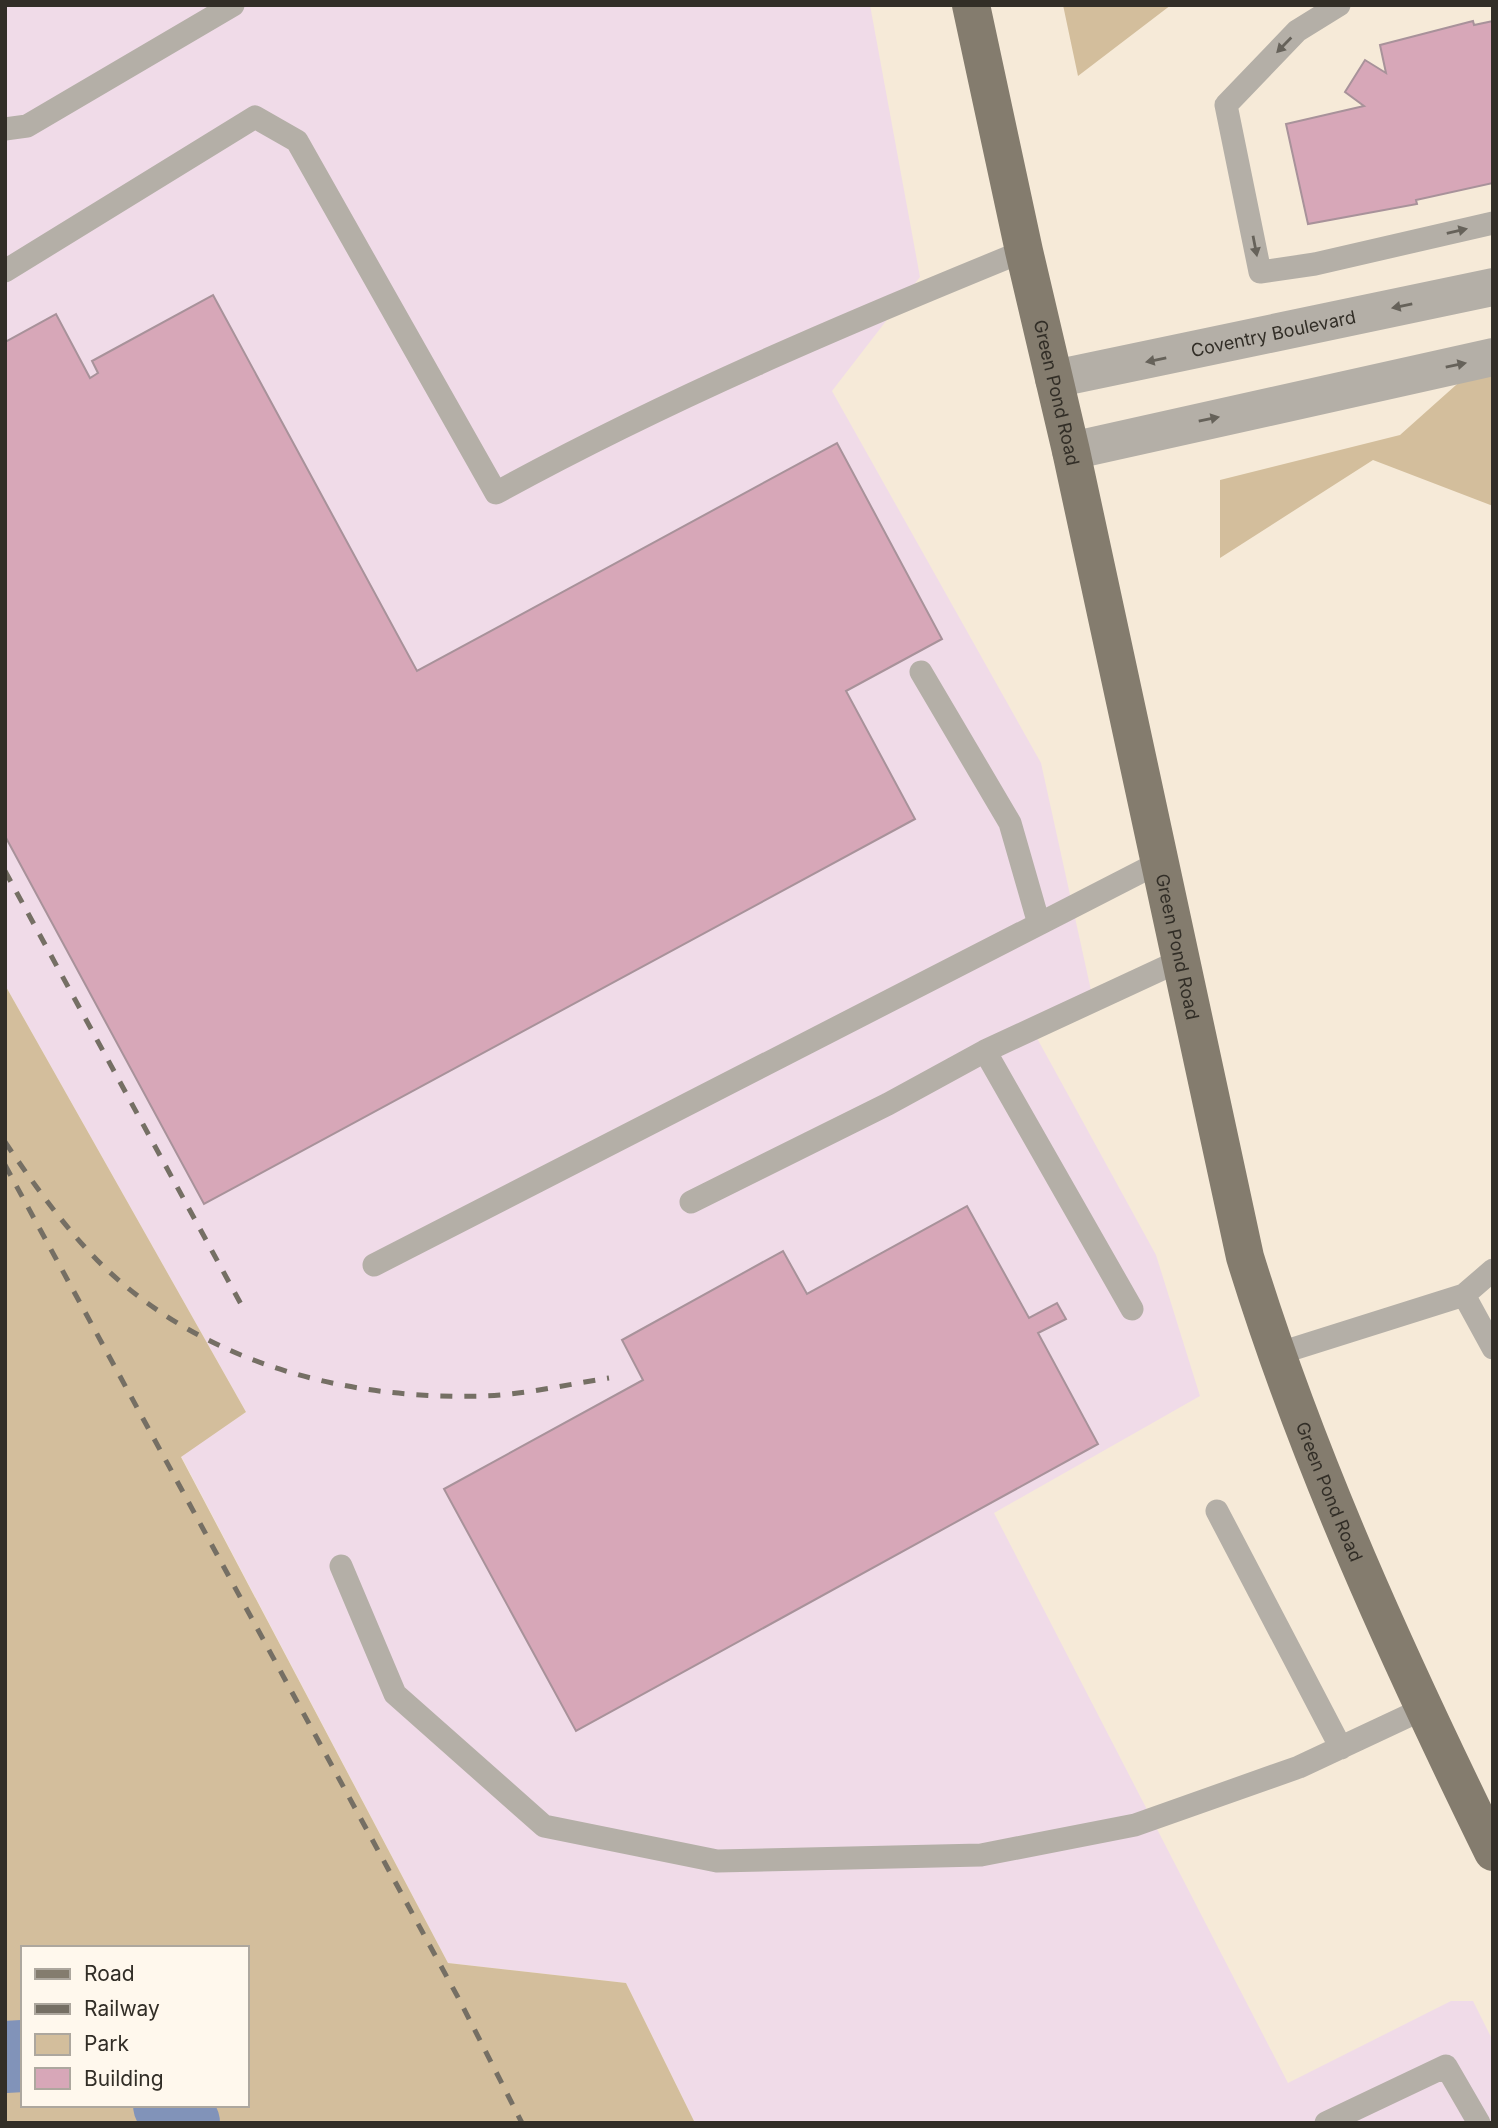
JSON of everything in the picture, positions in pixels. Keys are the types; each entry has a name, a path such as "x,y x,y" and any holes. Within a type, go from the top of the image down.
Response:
{"main road":[{"name":"Green Pond Road","path":"971,5 1024,251 1071,451 1245,1257 1277,1354 1357,1559 1493,1852"}],"street":[{"name":"Coventry Boulevard","path":"1054,379 1493,287"},
{"path":"1071,451 1493,357"}],"lane":[{"path":"5,129 27,126 233,5"},
{"path":"1339,5 1297,31 1226,105 1260,272 1315,264 1493,223"},
{"path":"5,271 255,117 297,141 496,494 556,461 859,318 1024,251"},
{"path":"921,671 1010,823 1039,924"},
{"path":"374,1265 1158,863"},
{"path":"691,1202 888,1104 985,1051 1179,961"},
{"path":"985,1051 1132,1309"},
{"path":"1277,1354 1464,1295 1493,1270"},
{"path":"1464,1295 1493,1348"},
{"path":"1217,1511 1341,1748"},
{"path":"341,1566 395,1694 544,1826 717,1861 981,1855 1135,1825 1299,1767 1425,1708"},
{"path":"1326,2123 1446,2066 1476,2122"}],"shaded area":[{"path":"5,5 870,5 920,277 832,391 1041,763 1094,1004 1032,1029 1156,1255 1200,1396 994,1513 1288,2083 1451,2001 1473,2001 1493,2041 1493,2123 695,2123 626,1983 448,1963 181,1456 246,1412 5,985"}],"green space":[{"path":"1063,5 1171,5 1078,76"},
{"path":"1493,352 1493,506 1373,460 1220,558 1220,480 1400,435"},
{"path":"5,985 246,1412 181,1457 448,1963 626,1983 695,2123 5,2123"}],"building":[{"path":"1473,21 1474,25 1493,21 1493,183 1416,200 1417,204 1308,224 1286,124 1364,106 1345,92 1365,60 1386,73 1380,45"},
{"path":"213,295 417,671 837,443 942,639 846,691 915,819 204,1204 5,836 5,342 56,314 90,378 98,373 92,361"},
{"path":"967,1206 1029,1318 1057,1303 1066,1319 1038,1333 1098,1444 576,1731 444,1489 643,1380 622,1340 783,1251 807,1294"}],"waterway":[{"path":"5,2057 21,2056"},
{"path":"171,2107 184,2123"}],"railway":[{"path":"5,871 242,1306"},
{"path":"5,1142 37,1188 84,1246 137,1295 181,1325 227,1349 275,1368 326,1382 378,1391 430,1395 499,1395 609,1378"},
{"path":"5,1165 460,2001 522,2123"}]}
